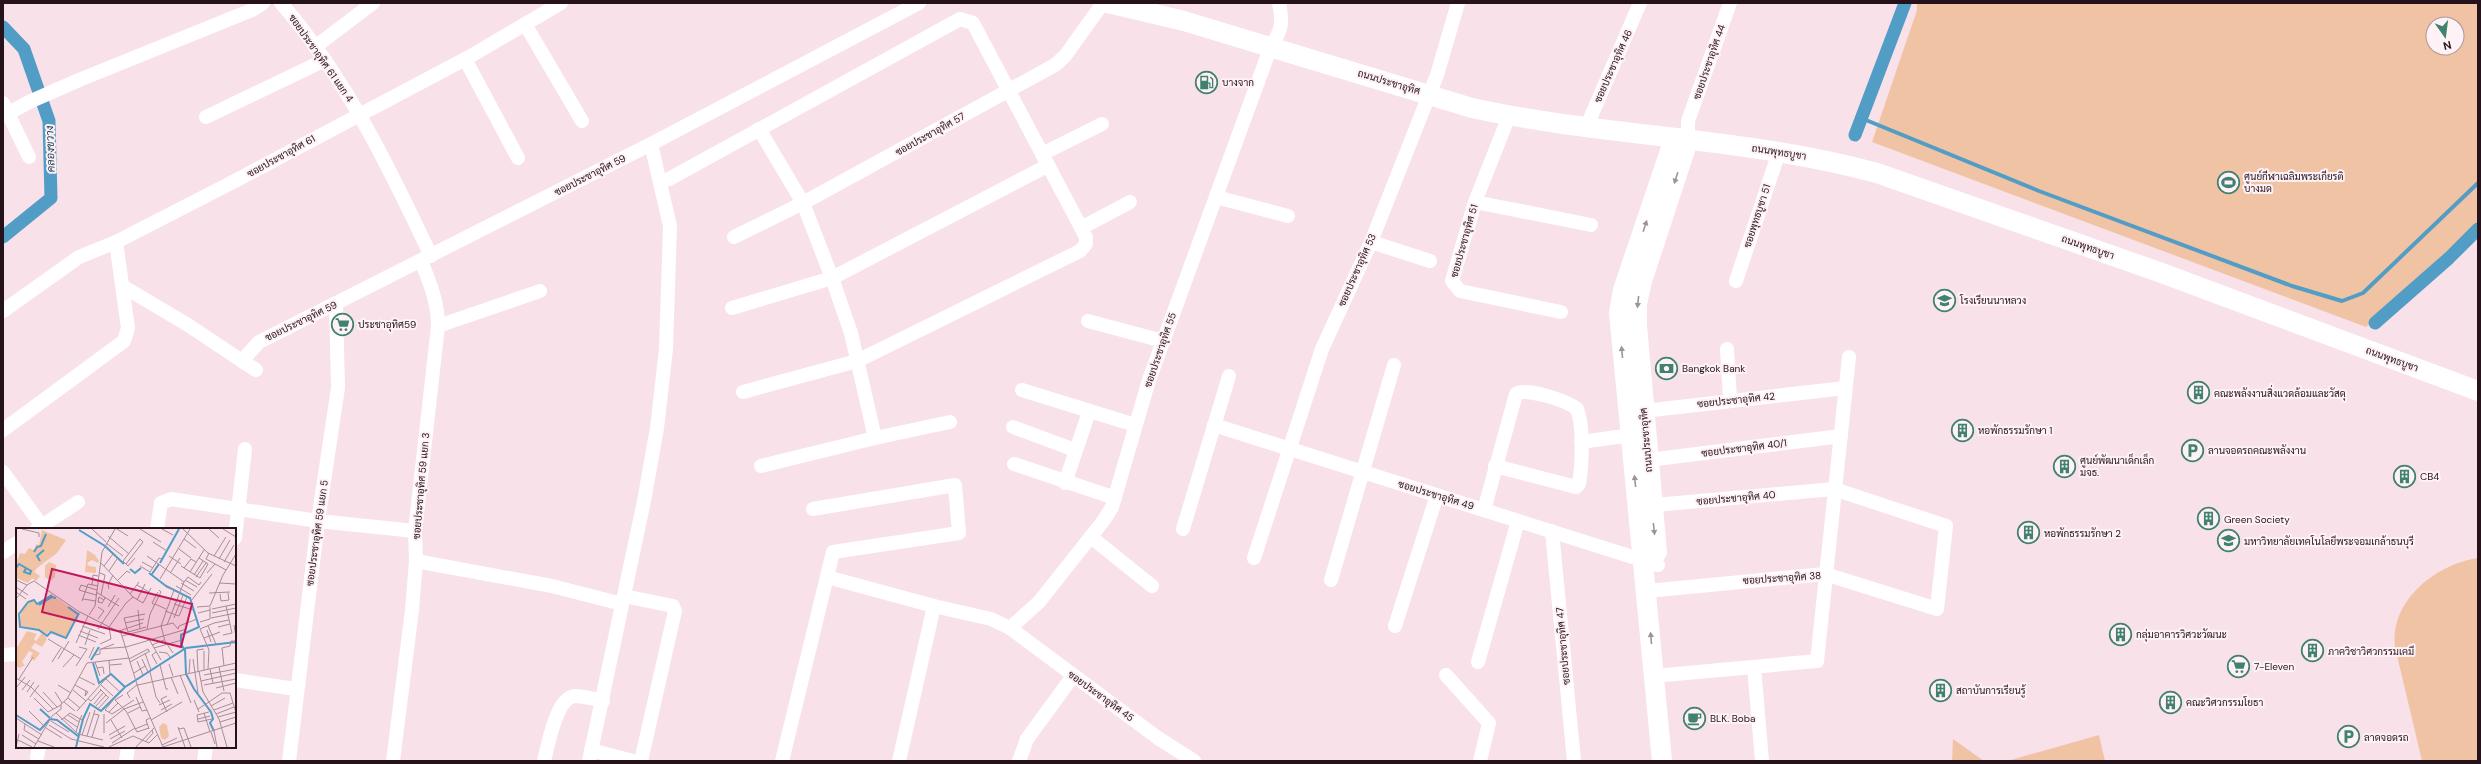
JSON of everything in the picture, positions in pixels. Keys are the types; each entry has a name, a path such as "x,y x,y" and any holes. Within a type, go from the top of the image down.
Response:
{"main road":[{"name":"ถนนประชาอุทิศ","path":"1108,3 1184,20 1427,94 1509,116 1586,128 1681,140 1621,302 1620,330 1638,434 1661,675 1674,761"},
{"name":"ถนนพุทธบูชา","path":"1681,140 1779,152 1839,163 1903,181 2159,272 2478,390"},
{"name":"ถนนประชาอุทิศ","path":"1638,434 1648,460 1645,506"},
{"name":"ถนนประชาอุทิศ","path":"1661,675 1662,761"}],"street":[{"path":"29,157 6,108 29,102 252,10 263,3"},
{"name":"ซอยประชาอุทิศ 61 แยก 4","path":"281,3 325,60 360,114 426,259"},
{"path":"315,47 373,3"},
{"name":"ซอยประชาอุทิศ 61","path":"3,311 79,257 116,242 360,114 464,59 561,3"},
{"name":"ซอยประชาอุทิศ 59","path":"242,361 259,342 426,259 651,144 919,3"},
{"name":"ซอยประชาอุทิศ 57","path":"734,237 803,203 1061,61 1103,3"},
{"name":"ซอยประชาอุทิศ 55","path":"1010,628 1039,602 1104,520 1115,498 1135,425 1163,341 1271,46 1278,37 1283,25 1279,3"},
{"name":"ซอยประชาอุทิศ 53","path":"1254,558 1288,447 1322,348 1371,242 1436,74 1458,3"},
{"name":"ซอยประชาอุทิศ 46","path":"1586,128 1640,3"},
{"name":"ซอยประชาอุทิศ 44","path":"1681,140 1730,3"},
{"path":"669,179 960,19 973,23 1081,228 1086,244 1080,250 858,361 743,392"},
{"path":"525,24 582,121"},
{"path":"464,59 518,158"},
{"path":"206,117 325,60"},
{"name":"ซอยประชาอุทิศ 51","path":"1509,116 1475,202 1452,281 1454,286 1464,292 1561,312"},
{"path":"732,308 832,278 1045,160 1102,124"},
{"path":"759,129 803,203 832,278 858,361 875,438"},
{"path":"633,761 590,755 623,600 657,428 666,349 670,226 651,144"},
{"name":"ซอยพุทธบูชา 51","path":"1736,281 1779,152"},
{"path":"1216,197 1288,216"},
{"path":"1081,228 1130,202"},
{"path":"1475,202 1591,225"},
{"path":"3,430 124,341 128,328 124,287 116,242"},
{"path":"1371,242 1430,262"},
{"name":"ซอยประชาอุทิศ 59 แยก 3","path":"393,761 416,561 415,531 438,326 438,309 426,259"},
{"path":"124,287 188,325 256,370"},
{"path":"438,326 540,291"},
{"name":"ซอยประชาอุทิศ 59 แยก 5","path":"289,761 296,689 318,521 338,388 336,304"},
{"path":"1088,321 1163,341"},
{"path":"1727,349 1730,400"},
{"path":"1661,675 1817,660 1849,357"},
{"path":"1331,580 1394,365"},
{"path":"1183,529 1229,376"},
{"name":"ซอยประชาอุทิศ 42","path":"1635,412 1846,388"},
{"path":"1022,390 1135,425"},
{"path":"1484,510 1495,466 1516,394 1522,390 1574,407 1578,412 1581,442 1580,476 1579,484 1576,487 1495,466"},
{"path":"1065,483 1089,412"},
{"path":"760,466 875,438 950,422"},
{"name":"ซอยประชาอุทิศ 49","path":"1214,424 1362,472 1651,562"},
{"path":"1013,428 1075,450"},
{"path":"1581,442 1638,434"},
{"name":"ซอยประชาอุทิศ 40/1","path":"1648,460 1841,436"},
{"path":"236,531 245,450"},
{"path":"1014,464 1065,483 1115,498"},
{"path":"3,472 39,527 78,502"},
{"path":"782,761 834,552 959,533 955,485 813,509"},
{"name":"ซอยประชาอุทิศ 40","path":"1645,506 1834,489"},
{"name":"ซอยประชาอุทิศ 38","path":"1653,590 1825,574 1937,609 1946,526 1834,489"},
{"path":"1395,626 1437,495"},
{"path":"157,528 161,503 165,500 171,499 318,521 415,531"},
{"path":"1478,662 1518,521"},
{"name":"ซอยประชาอุทิศ 47","path":"1552,531 1574,761"},
{"path":"1091,537 1152,586"},
{"path":"3,552 16,544"},
{"path":"416,561 623,600 673,606 675,611 641,761"},
{"name":"ซอยประชาอุทิศ 45","path":"827,577 934,606 991,619 1010,628 1074,676 1194,761"},
{"path":"899,761 934,606"},
{"path":"3,655 16,654"},
{"path":"1754,667 1762,761"},
{"path":"1446,675 1489,722 1480,761"},
{"path":"1019,761 1027,739 1074,676"},
{"path":"236,680 296,689"},
{"path":"544,761 559,708 566,700 574,696 602,701"},
{"path":"126,761 128,748"},
{"path":"204,761 206,748"}],"shaded area":[{"name":"ศูนย์กีฬาเฉลิมพระเกียรติ บางมด","path":"1917,3 2478,3 2478,222 2366,327 1872,142 1917,10"},
{"path":"2478,558 2478,761 2422,761 2395,647 2395,630 2400,615 2408,600 2418,588 2446,568"},
{"path":"2099,735 2105,761 2007,761"},
{"path":"1953,739 1984,761 1952,761"}],"waterway":[{"path":"1855,135 1905,3"},
{"name":"คลองขวาง","path":"3,27 24,49 49,121 51,198 3,237"},
{"path":"1861,118 2039,191 2292,286 2342,301 2363,293 2478,183"},
{"path":"2375,323 2449,258 2478,229"}],"place":[{"name":"บางจาก","path":"1206,82"},
{"name":"ศูนย์กีฬาเฉลิมพระเกียรติ บางมด","path":"2229,182"},
{"name":"โรงเรียนนาหลวง","path":"1944,300"},
{"name":"ประชาอุทิศ59","path":"342,324"},
{"name":"Bangkok Bank","path":"1667,368"},
{"name":"คณะพลังงานสิ่งแวดล้อมและวัสดุ","path":"2199,393"},
{"name":"หอพักธรรมรักษา 1","path":"1963,430"},
{"name":"ลานจอดรถคณะพลังงาน","path":"2193,450"},
{"name":"ศูนย์พัฒนาเด็กเล็ก มจธ.","path":"2065,466"},
{"name":"CB4","path":"2404,476"},
{"name":"Green Society","path":"2209,519"},
{"name":"หอพักธรรมรักษา 2","path":"2029,533"},
{"name":"มหาวิทยาลัยเทคโนโลยีพระจอมเกล้าธนบุรี","path":"2229,541"},
{"name":"กลุ่มอาคารวิศวะวัฒนะ","path":"2121,634"},
{"name":"ภาควิชาวิศวกรรมเคมี","path":"2312,651"},
{"name":"7-Eleven","path":"2238,666"},
{"name":"สถาบันการเรียนรู้","path":"1941,690"},
{"name":"คณะวิศวกรรมโยธา","path":"2171,702"},
{"name":"BLK. Boba","path":"1694,718"},
{"name":"ลาดจอดรถ","path":"2348,737"}]}
